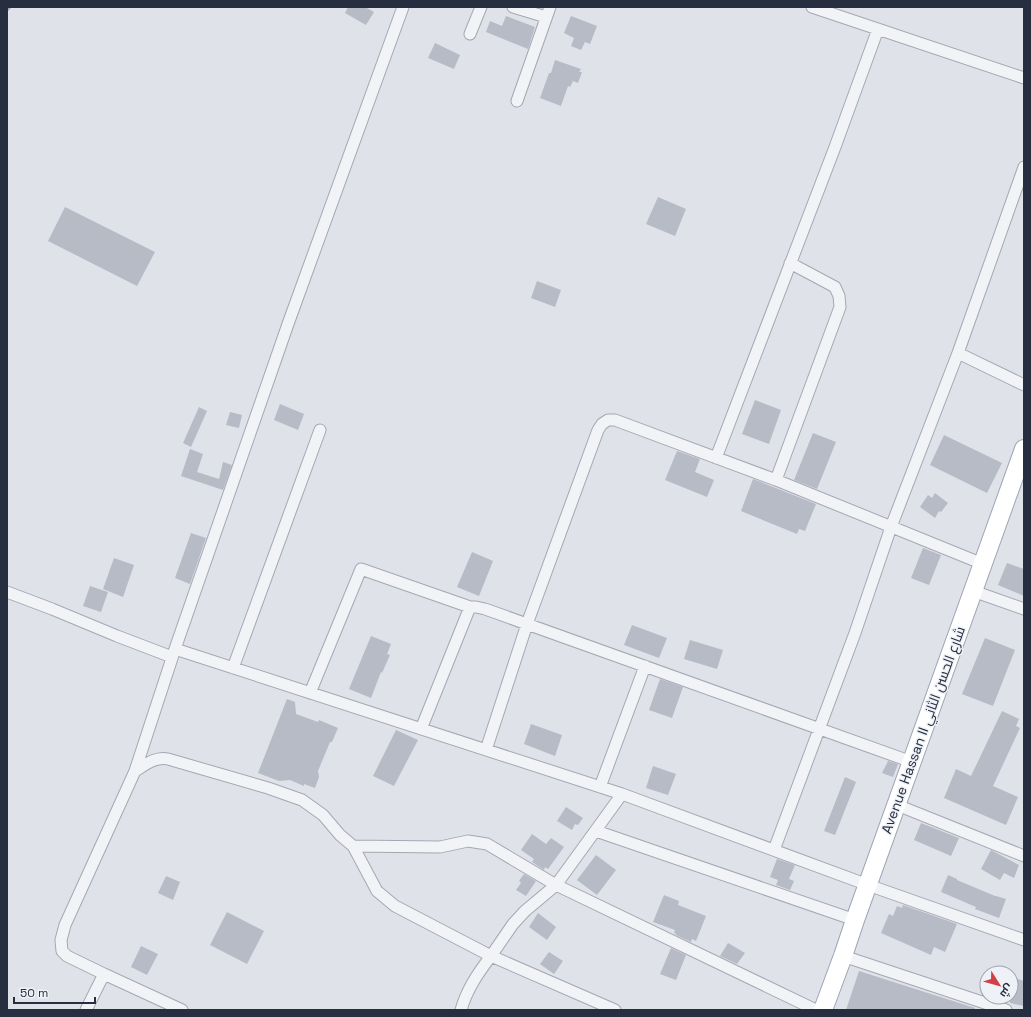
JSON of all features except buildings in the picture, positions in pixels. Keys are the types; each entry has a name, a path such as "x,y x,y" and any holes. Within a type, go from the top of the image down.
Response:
{"main road":[{"name":"Avenue Hassan II شارع الحسن الثاني","path":"823,1010 973,591 1018,482 1024,449"}],"street":[{"path":"470,34 481,7"},
{"path":"513,7 548,12 517,101"},
{"path":"812,7 1024,78"},
{"path":"182,1010 67,956 62,951 61,940 65,925 135,771 174,653 399,8"},
{"path":"716,458 835,147 878,29"},
{"path":"774,850 855,634 891,527 958,353 1024,167"},
{"path":"776,480 840,307 839,296 835,287 790,263"},
{"path":"958,353 1024,385"},
{"path":"486,750 527,624 598,430 602,424 608,420 615,420 776,480 983,564"},
{"path":"233,668 320,430"},
{"path":"310,693 361,569 470,607 476,606 485,609 912,762"},
{"path":"973,591 1024,609"},
{"path":"7,592 52,608 117,636 174,653 233,668 622,794 868,885 1024,940"},
{"path":"421,729 470,607"},
{"path":"600,787 645,666"},
{"path":"135,771 151,762 163,758 192,765 302,800 323,815 340,835 353,846 377,891 395,906 491,956 615,1010"},
{"path":"461,1010 464,1000 478,972 513,924 556,885 622,794"},
{"path":"896,804 1024,856"},
{"path":"596,831 855,920"},
{"path":"353,846 440,847 468,841 487,844 556,885 816,1010"},
{"path":"843,956 1006,1010"},
{"path":"86,1010 104,974"}],"waterway":[{"path":"7,10 10,7"}]}
